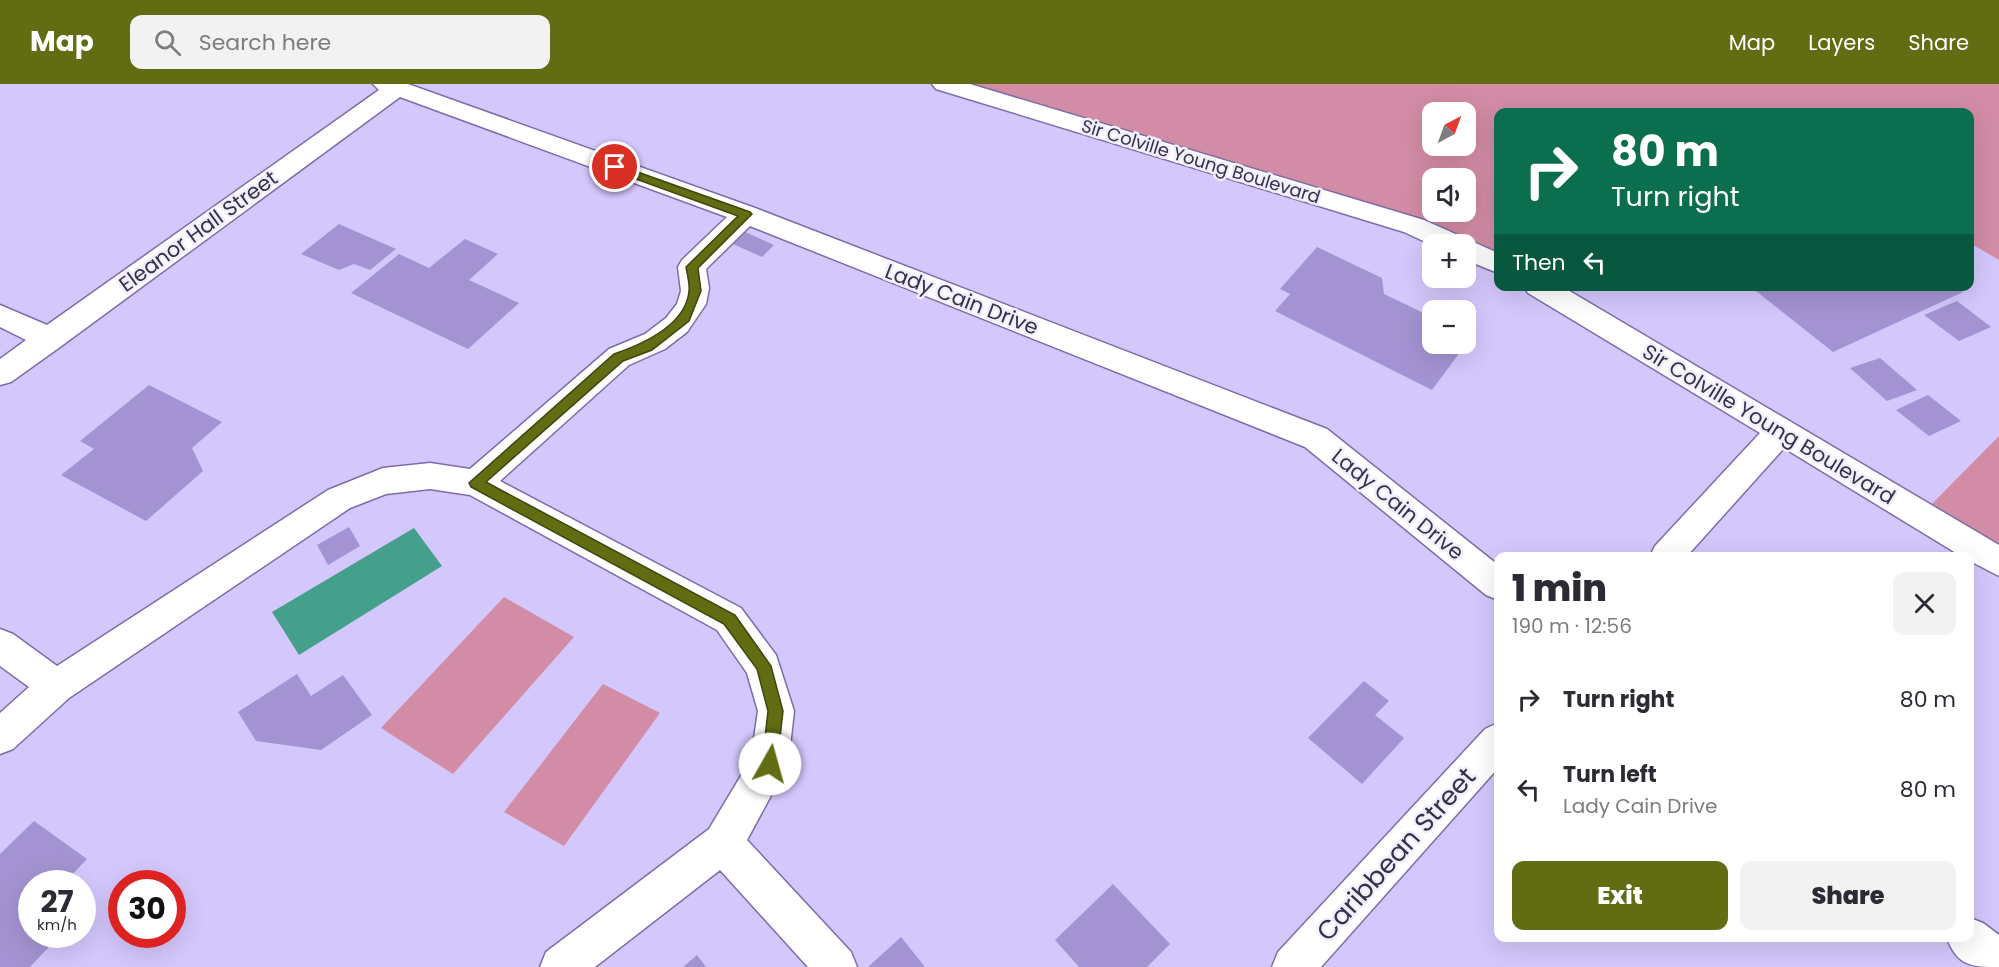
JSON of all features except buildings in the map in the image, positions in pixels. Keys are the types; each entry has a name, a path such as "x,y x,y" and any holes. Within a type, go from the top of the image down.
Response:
{"street":[{"name":"Sir Colville Young Boulevard","path":"944,84 1414,226 1432,234"},
{"name":"Lady Cain Drive","path":"391,86 746,214 1316,438 1494,582"},
{"name":"Eleanor Hall Street","path":"0,374 391,86"},
{"path":"476,483 619,357 648,347 684,318 695,291 692,267 746,214"},
{"path":"1476,254 1494,262"},
{"name":"Sir Colville Young Boulevard","path":"1547,291 1999,562"},
{"path":"0,315 50,339"},
{"path":"1670,552 1780,432"},
{"path":"0,737 56,686 339,499 383,481 430,476 476,483 729,619 763,666 776,711 770,764 723,843 561,967"},
{"path":"0,645 56,686"},
{"name":"Caribbean Street","path":"1298,966 1494,746"},
{"path":"723,843 836,967"},
{"path":"1973,942 1999,961"}],"shaded area":[{"path":"944,84 1999,84 1999,260 1974,245 1974,108 1494,108 1494,262 1476,254 1476,234 1432,234 1414,226"},
{"path":"1999,436 1999,562 1920,516"},
{"path":"414,528 442,566 299,655 272,612"},
{"path":"504,597 574,637 453,774 381,728"},
{"path":"603,684 660,713 564,846 504,812"}],"route":[{"path":"615,167 746,214 692,267 695,291 684,318 648,347 619,357 530,438 476,483 729,619 763,666 776,711 770,764"}]}
